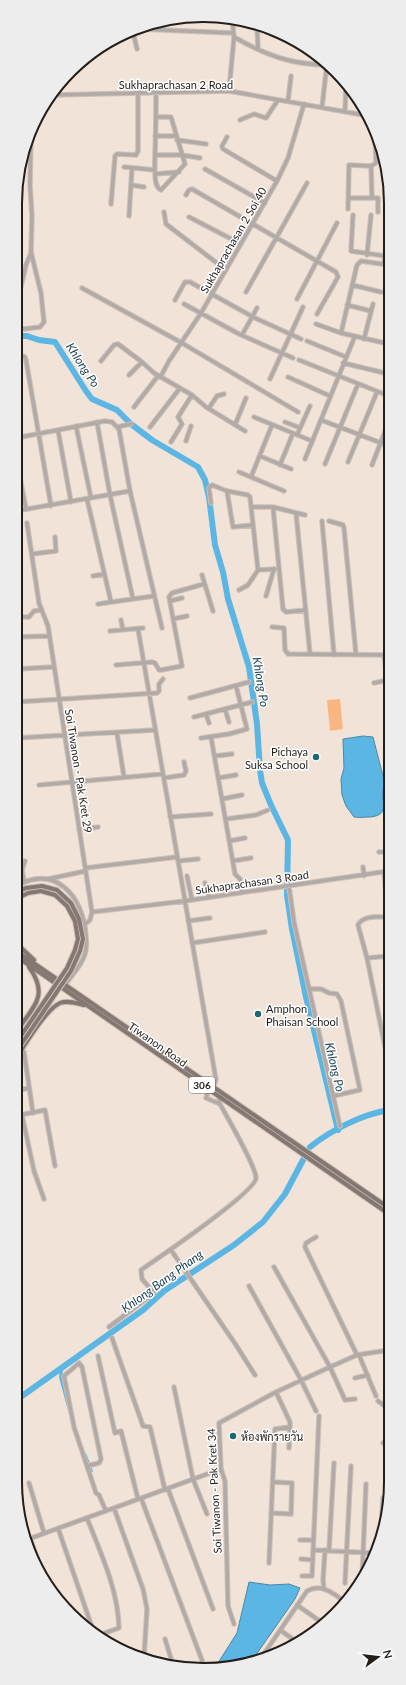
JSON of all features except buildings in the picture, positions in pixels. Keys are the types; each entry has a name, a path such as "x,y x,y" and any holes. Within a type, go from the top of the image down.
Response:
{"main road":[{"path":"22,890 42,886 56,890 71,903 80,918 82,939 80,951 71,971 22,1043"},
{"path":"22,895 28,892 41,891 54,895 67,906 75,921 78,939 75,950 66,968 22,1034"},
{"path":"22,949 41,966"},
{"name":"Tiwanon Road","path":"22,955 41,966 65,985 384,1205"},
{"name":"Tiwanon Road","path":"22,960 384,1211"},
{"path":"22,1023 38,999 39,985 37,978 27,964"},
{"path":"38,999 41,998 47,1000 49,1005 48,1013"},
{"path":"22,1050 48,1013 60,1003 70,1002 88,1006"}],"street":[{"path":"229,91 232,24"},
{"path":"156,28 233,35 270,56 308,65 319,64"},
{"path":"257,31 258,49"},
{"path":"134,36 137,49"},
{"path":"322,108 327,71"},
{"path":"288,101 292,76"},
{"name":"Sukhaprachasan 2 Road","path":"58,95 229,91 361,115"},
{"path":"111,204 115,156 117,154 136,155 138,151 138,92"},
{"path":"156,92 155,172 156,185 161,190 185,164 171,117 156,117"},
{"path":"345,112 346,92"},
{"path":"240,120 254,114 266,118 278,100"},
{"name":"Sukhaprachasan 2 Soi 40","path":"134,407 159,376 182,343 265,203 288,158 304,104"},
{"path":"156,136 177,138 206,144"},
{"path":"227,138 222,146 223,149 277,181"},
{"path":"22,328 40,327 44,322 41,293 31,252 32,216 30,185 32,146"},
{"path":"348,209 349,165 371,166 376,163 376,149"},
{"path":"155,156 182,155 200,158"},
{"path":"371,166 372,198"},
{"path":"124,167 155,172 179,172"},
{"path":"129,216 132,168"},
{"path":"206,169 265,203"},
{"path":"246,292 307,183"},
{"path":"131,185 144,187"},
{"path":"186,195 189,190 192,189 338,274 318,314"},
{"path":"349,198 378,198 378,212"},
{"path":"164,212 166,224 226,270"},
{"path":"353,215 351,251 367,255 384,256"},
{"path":"367,255 371,215"},
{"path":"189,217 241,244"},
{"path":"297,299 337,223"},
{"path":"22,282 31,252"},
{"path":"341,333 359,262 361,260 384,264"},
{"path":"175,300 186,281 212,293 252,317 301,339"},
{"path":"352,285 381,292"},
{"path":"82,288 182,343 298,412"},
{"path":"184,304 242,335 293,358"},
{"path":"364,338 373,304"},
{"path":"347,305 371,311"},
{"path":"270,379 292,335 303,307"},
{"path":"242,335 257,308"},
{"path":"316,324 341,333 384,343"},
{"path":"305,459 355,336"},
{"path":"307,341 346,357"},
{"path":"102,361 117,344 159,376 192,395 209,408 245,431"},
{"path":"22,356 25,357 26,360 51,506"},
{"path":"299,360 384,394"},
{"path":"129,375 142,362"},
{"path":"343,363 384,373"},
{"path":"288,377 330,396"},
{"path":"325,464 358,384"},
{"path":"150,427 180,388"},
{"path":"348,462 377,392"},
{"path":"209,408 217,396 224,394"},
{"path":"171,442 182,423 178,417 192,395"},
{"path":"235,425 246,398"},
{"path":"297,435 310,406"},
{"path":"254,417 312,441"},
{"path":"321,420 384,444"},
{"path":"22,437 108,421 119,429 130,491 162,628"},
{"path":"97,422 110,495 132,599"},
{"path":"285,422 300,428"},
{"path":"117,427 131,424"},
{"path":"251,477 272,425"},
{"path":"76,426 89,499 111,602"},
{"path":"186,441 190,426"},
{"path":"180,427 189,432"},
{"path":"58,430 70,502"},
{"path":"280,465 292,433"},
{"path":"372,465 384,434"},
{"path":"260,456 291,469"},
{"path":"239,472 284,491"},
{"path":"211,503 208,488 210,486 217,486 228,491 249,496 252,507 258,570 248,585 239,590"},
{"path":"22,488 26,509"},
{"path":"22,510 51,506 130,491"},
{"path":"228,491 233,527 253,525"},
{"path":"252,507 273,508 305,516"},
{"path":"273,508 284,611 306,610"},
{"path":"296,513 310,654"},
{"path":"329,521 340,523 344,528 356,655"},
{"path":"322,522 334,655"},
{"name":"Soi Tiwanon - Pak Kret 29","path":"27,523 41,610 48,626 53,667 92,912"},
{"path":"32,554 56,550 55,537"},
{"path":"266,596 274,569"},
{"path":"258,570 279,569"},
{"path":"93,576 104,574"},
{"path":"202,575 213,611"},
{"path":"116,665 155,663 159,670 182,666 169,597 172,592 204,584"},
{"path":"98,604 154,596"},
{"path":"170,601 182,598"},
{"path":"22,617 29,617 34,611 41,610"},
{"path":"174,619 187,616"},
{"path":"121,620 123,630"},
{"path":"272,627 284,628 286,653 384,655"},
{"path":"84,925 90,920 92,912 185,901 138,628"},
{"path":"110,631 143,628"},
{"path":"22,637 49,636"},
{"path":"22,669 53,667"},
{"path":"22,702 159,692 159,684 163,679"},
{"path":"374,683 384,681"},
{"path":"190,698 249,682"},
{"path":"201,738 247,729 236,686"},
{"path":"194,717 252,702"},
{"path":"225,709 229,722"},
{"path":"206,714 208,723"},
{"path":"22,738 155,730"},
{"path":"117,733 124,777"},
{"path":"212,737 235,875 240,879 242,892"},
{"path":"215,756 232,754"},
{"path":"39,785 124,777 184,775 186,768 184,762"},
{"path":"218,778 236,775"},
{"path":"222,799 242,795"},
{"path":"226,819 256,815 268,810"},
{"path":"170,817 211,814"},
{"path":"79,830 98,827"},
{"path":"229,841 246,838"},
{"path":"379,852 384,852"},
{"path":"233,861 251,858"},
{"path":"47,879 86,869 177,859 198,859"},
{"path":"25,861 22,870 24,881 34,878 47,879 60,884 73,896 82,913 87,946 85,955 65,985"},
{"path":"363,867 364,876"},
{"name":"Sukhaprachasan 3 Road","path":"213,1086 216,1080 185,901 384,873"},
{"path":"187,876 192,900"},
{"path":"205,883 209,897"},
{"path":"288,886 294,922 340,1126"},
{"path":"384,916 365,918 360,920 358,925 367,958 384,1041"},
{"path":"188,921 210,918"},
{"path":"192,943 265,932"},
{"path":"367,958 384,956"},
{"path":"309,989 321,988 329,994 338,994 341,1001 360,1090 333,1096"},
{"path":"22,1050 24,1052 33,1113"},
{"path":"22,1090 29,1088"},
{"path":"209,1089 206,1098 220,1104"},
{"path":"109,1327 154,1293 142,1279 141,1270 171,1250 249,1190 257,1178 250,1160 220,1104 219,1097"},
{"path":"44,1199 34,1172 22,1115 44,1110 46,1111 55,1166"},
{"path":"316,1237 306,1243 305,1247 368,1375 376,1396"},
{"path":"171,1250 193,1280 255,1375"},
{"path":"274,1267 330,1367 345,1400 355,1399"},
{"path":"249,1286 302,1380 316,1410"},
{"path":"112,1338 143,1426 150,1427 166,1489 213,1609"},
{"name":"Soi Tiwanon - Pak Kret 34","path":"234,1624 228,1606 225,1481 221,1469 219,1423 276,1392 330,1367 358,1355 384,1351"},
{"path":"98,1356 115,1433 121,1431 140,1499 203,1663"},
{"path":"87,1466 99,1463 101,1459 82,1367 79,1363 64,1376 74,1427 87,1466 96,1492 99,1495 106,1511"},
{"path":"355,1378 368,1375"},
{"path":"174,1386 193,1480 208,1514"},
{"path":"276,1392 290,1422 289,1448"},
{"path":"378,1401 384,1405"},
{"path":"302,1576 312,1576 319,1416"},
{"path":"269,1563 276,1428 290,1427"},
{"path":"324,1589 323,1580 334,1463"},
{"path":"345,1583 351,1466"},
{"path":"31,1538 221,1469"},
{"path":"271,1513 291,1514 292,1483 273,1482"},
{"path":"29,1483 44,1533"},
{"path":"362,1567 366,1484"},
{"path":"114,1508 143,1589 147,1610 144,1653"},
{"path":"87,1518 112,1586 118,1609 119,1628 104,1633"},
{"path":"58,1528 91,1624"},
{"path":"300,1540 313,1540"},
{"path":"313,1550 369,1553"},
{"path":"301,1559 313,1560"},
{"path":"269,1650 280,1630 307,1591 313,1588 330,1590 341,1598"},
{"path":"297,1605 319,1621"},
{"path":"280,1630 293,1639"},
{"path":"165,1639 172,1660"}],"shaded area":[{"path":"340,699 343,729 330,731 327,700"}],"water":[{"path":"363,736 373,737 384,780 384,805 381,813 377,816 354,817 346,806 342,795 341,779 344,768 343,739"},
{"path":"249,1582 270,1585 289,1584 300,1588 295,1599 256,1655 238,1660 218,1662 237,1633"}],"waterway":[{"name":"Khlong Po","path":"22,336 55,342 92,399 117,410 131,424 152,440 198,467 205,480 209,497 215,545 223,572 228,599 249,667 257,724 262,783 288,840 287,895 292,929 306,997 338,1130"},
{"name":"Khlong Bang Phang","path":"310,1147 337,1129 358,1119 384,1111"},
{"name":"Khlong Bang Phang","path":"22,1396 143,1310 164,1291 234,1245 263,1222 285,1194 303,1160"},
{"path":"61,1368 61,1378 70,1411"},
{"path":"85,1455 91,1471"}],"place":[{"name":"Pichaya Suksa School","path":"316,757"},
{"name":"Amphon Phaisan School","path":"258,1014"},
{"name":"ห้องพักรายวัน","path":"233,1436"}]}
